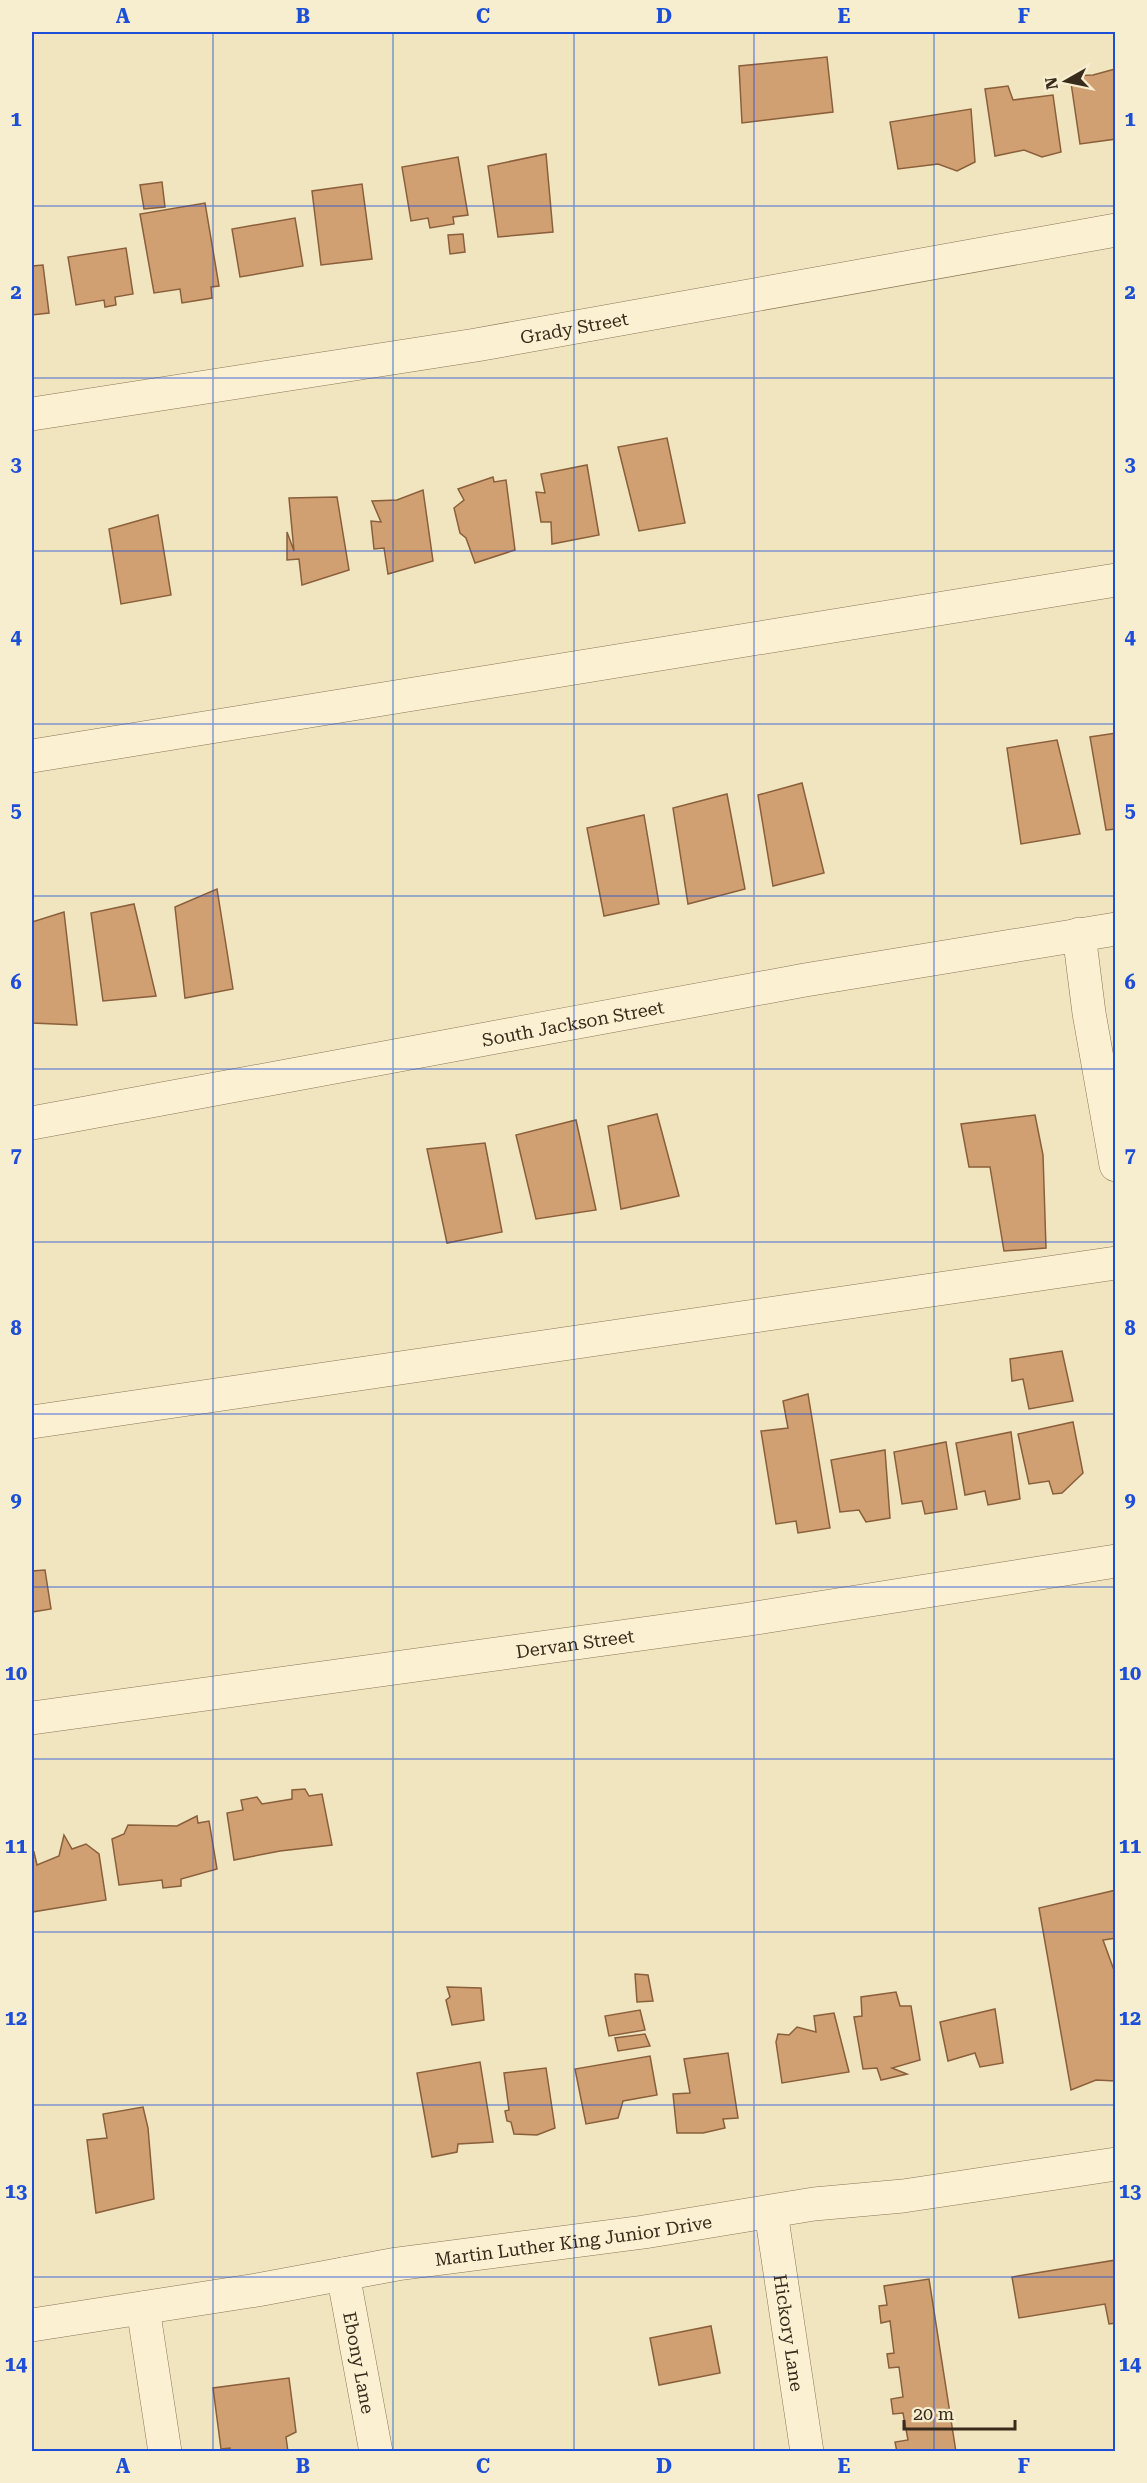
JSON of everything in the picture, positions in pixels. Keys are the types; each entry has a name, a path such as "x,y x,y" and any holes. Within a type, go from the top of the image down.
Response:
{"street":[{"name":"Grady Street","path":"32,414 476,345 1116,230"},
{"path":"32,756 1116,580"},
{"name":"South Jackson Street","path":"32,1123 805,980 1116,929"},
{"path":"1079,934 1089,1013 1116,1165"},
{"path":"32,1422 1116,1263"},
{"name":"Dervan Street","path":"32,1718 743,1620 1116,1561"},
{"name":"Martin Luther King Junior Drive","path":"32,2325 409,2263 644,2232 814,2204 903,2196 1116,2164"},
{"name":"Hickory Lane","path":"771,2211 807,2451"},
{"name":"Ebony Lane","path":"343,2274 376,2451"},
{"path":"143,2308 165,2451"}],"building":[{"path":"827,57 833,112 742,123 739,66"},
{"path":"1115,69 1116,139 1080,144 1070,76 1093,75"},
{"path":"1008,86 1013,100 1053,95 1061,152 1042,157 1024,150 995,156 985,89"},
{"path":"971,109 975,162 957,171 938,164 898,169 890,122"},
{"path":"546,154 553,232 498,237 488,166"},
{"path":"458,157 468,215 453,217 454,224 430,228 428,218 411,221 402,167"},
{"path":"162,182 165,207 144,209 140,185"},
{"path":"362,184 372,259 321,265 312,191"},
{"path":"205,203 219,286 211,287 212,298 182,303 180,289 154,293 140,214"},
{"path":"295,218 303,266 240,277 232,229"},
{"path":"463,234 465,252 450,254 448,235"},
{"path":"126,248 133,294 115,297 116,305 105,307 104,300 76,305 68,257"},
{"path":"43,265 49,313 32,315 32,266"},
{"path":"667,438 685,523 639,531 618,447"},
{"path":"587,465 599,535 552,544 551,522 541,522 536,492 545,493 541,474"},
{"path":"493,477 494,482 506,480 515,550 475,563 466,538 460,533 454,508 464,500 458,489"},
{"path":"423,490 433,561 388,574 384,548 374,549 371,521 381,522 372,501 397,500"},
{"path":"337,497 349,570 302,585 299,559 287,560 287,532 294,551 289,498"},
{"path":"158,515 171,595 121,604 109,529"},
{"path":"1116,733 1116,829 1106,830 1090,737"},
{"path":"1057,740 1080,834 1021,844 1007,748"},
{"path":"802,783 824,873 773,886 758,795"},
{"path":"727,794 745,889 688,904 673,808"},
{"path":"644,815 659,904 604,916 587,828"},
{"path":"217,889 233,989 185,998 175,907"},
{"path":"134,904 156,996 103,1001 91,913"},
{"path":"64,912 77,1025 32,1023 32,922"},
{"path":"657,1114 679,1196 621,1209 608,1126"},
{"path":"1035,1115 1043,1155 1046,1248 1004,1251 990,1167 969,1167 961,1124"},
{"path":"576,1120 596,1210 536,1219 516,1135"},
{"path":"485,1143 502,1232 447,1243 427,1149"},
{"path":"1062,1351 1073,1401 1029,1409 1023,1379 1012,1381 1010,1359"},
{"path":"808,1394 830,1528 798,1533 796,1521 776,1524 761,1431 788,1428 783,1401"},
{"path":"1073,1422 1083,1473 1062,1493 1053,1494 1049,1481 1029,1484 1018,1434"},
{"path":"1011,1432 1020,1499 988,1505 985,1491 965,1495 956,1443"},
{"path":"946,1442 957,1509 925,1514 922,1501 902,1504 894,1452"},
{"path":"885,1450 890,1518 866,1522 859,1510 840,1512 831,1460"},
{"path":"45,1570 51,1609 32,1612 32,1571"},
{"path":"305,1789 309,1796 322,1794 332,1845 280,1851 234,1860 227,1813 243,1810 241,1800 257,1797 262,1804 292,1799 292,1790"},
{"path":"197,1816 198,1823 209,1821 217,1869 181,1879 181,1886 163,1888 162,1880 119,1885 112,1839 124,1834 128,1825 177,1826"},
{"path":"64,1835 72,1849 86,1844 99,1854 106,1900 32,1912 32,1853 34,1852 37,1865 59,1856"},
{"path":"1116,1890 1116,1938 1103,1940 1115,1973 1116,2081 1096,2080 1071,2090 1039,1908"},
{"path":"635,1974 648,1975 653,2001 637,2002"},
{"path":"447,1987 481,1988 484,2020 452,2025 446,2000 450,1997"},
{"path":"896,1992 900,2006 911,2006 920,2060 892,2068 907,2074 881,2080 877,2068 863,2069 854,2017 862,2016 861,1997"},
{"path":"995,2009 1003,2063 980,2067 975,2053 948,2061 940,2022"},
{"path":"640,2010 645,2030 609,2036 605,2016"},
{"path":"834,2013 849,2072 782,2083 776,2042 778,2034 789,2035 797,2027 816,2032 814,2016"},
{"path":"645,2034 650,2046 618,2051 615,2038"},
{"path":"728,2053 738,2118 723,2119 725,2128 703,2133 677,2133 673,2094 690,2093 684,2059"},
{"path":"650,2056 657,2095 623,2101 618,2118 586,2124 575,2069"},
{"path":"480,2062 493,2142 458,2144 457,2152 432,2157 417,2073"},
{"path":"546,2068 555,2128 537,2135 514,2134 505,2111 509,2110 504,2073"},
{"path":"143,2107 148,2128 154,2199 96,2213 87,2140 107,2138 103,2114"},
{"path":"1116,2260 1116,2323 1109,2324 1105,2304 1019,2318 1012,2277"},
{"path":"929,2279 956,2452 897,2452 895,2442 908,2440 903,2413 893,2414 891,2399 903,2397 899,2367 889,2368 887,2354 894,2353 890,2321 881,2323 879,2306 887,2305 884,2286"},
{"path":"711,2326 720,2373 659,2385 650,2338"},
{"path":"289,2378 296,2432 286,2437 288,2452 230,2452 230,2448 221,2449 213,2388"}]}
